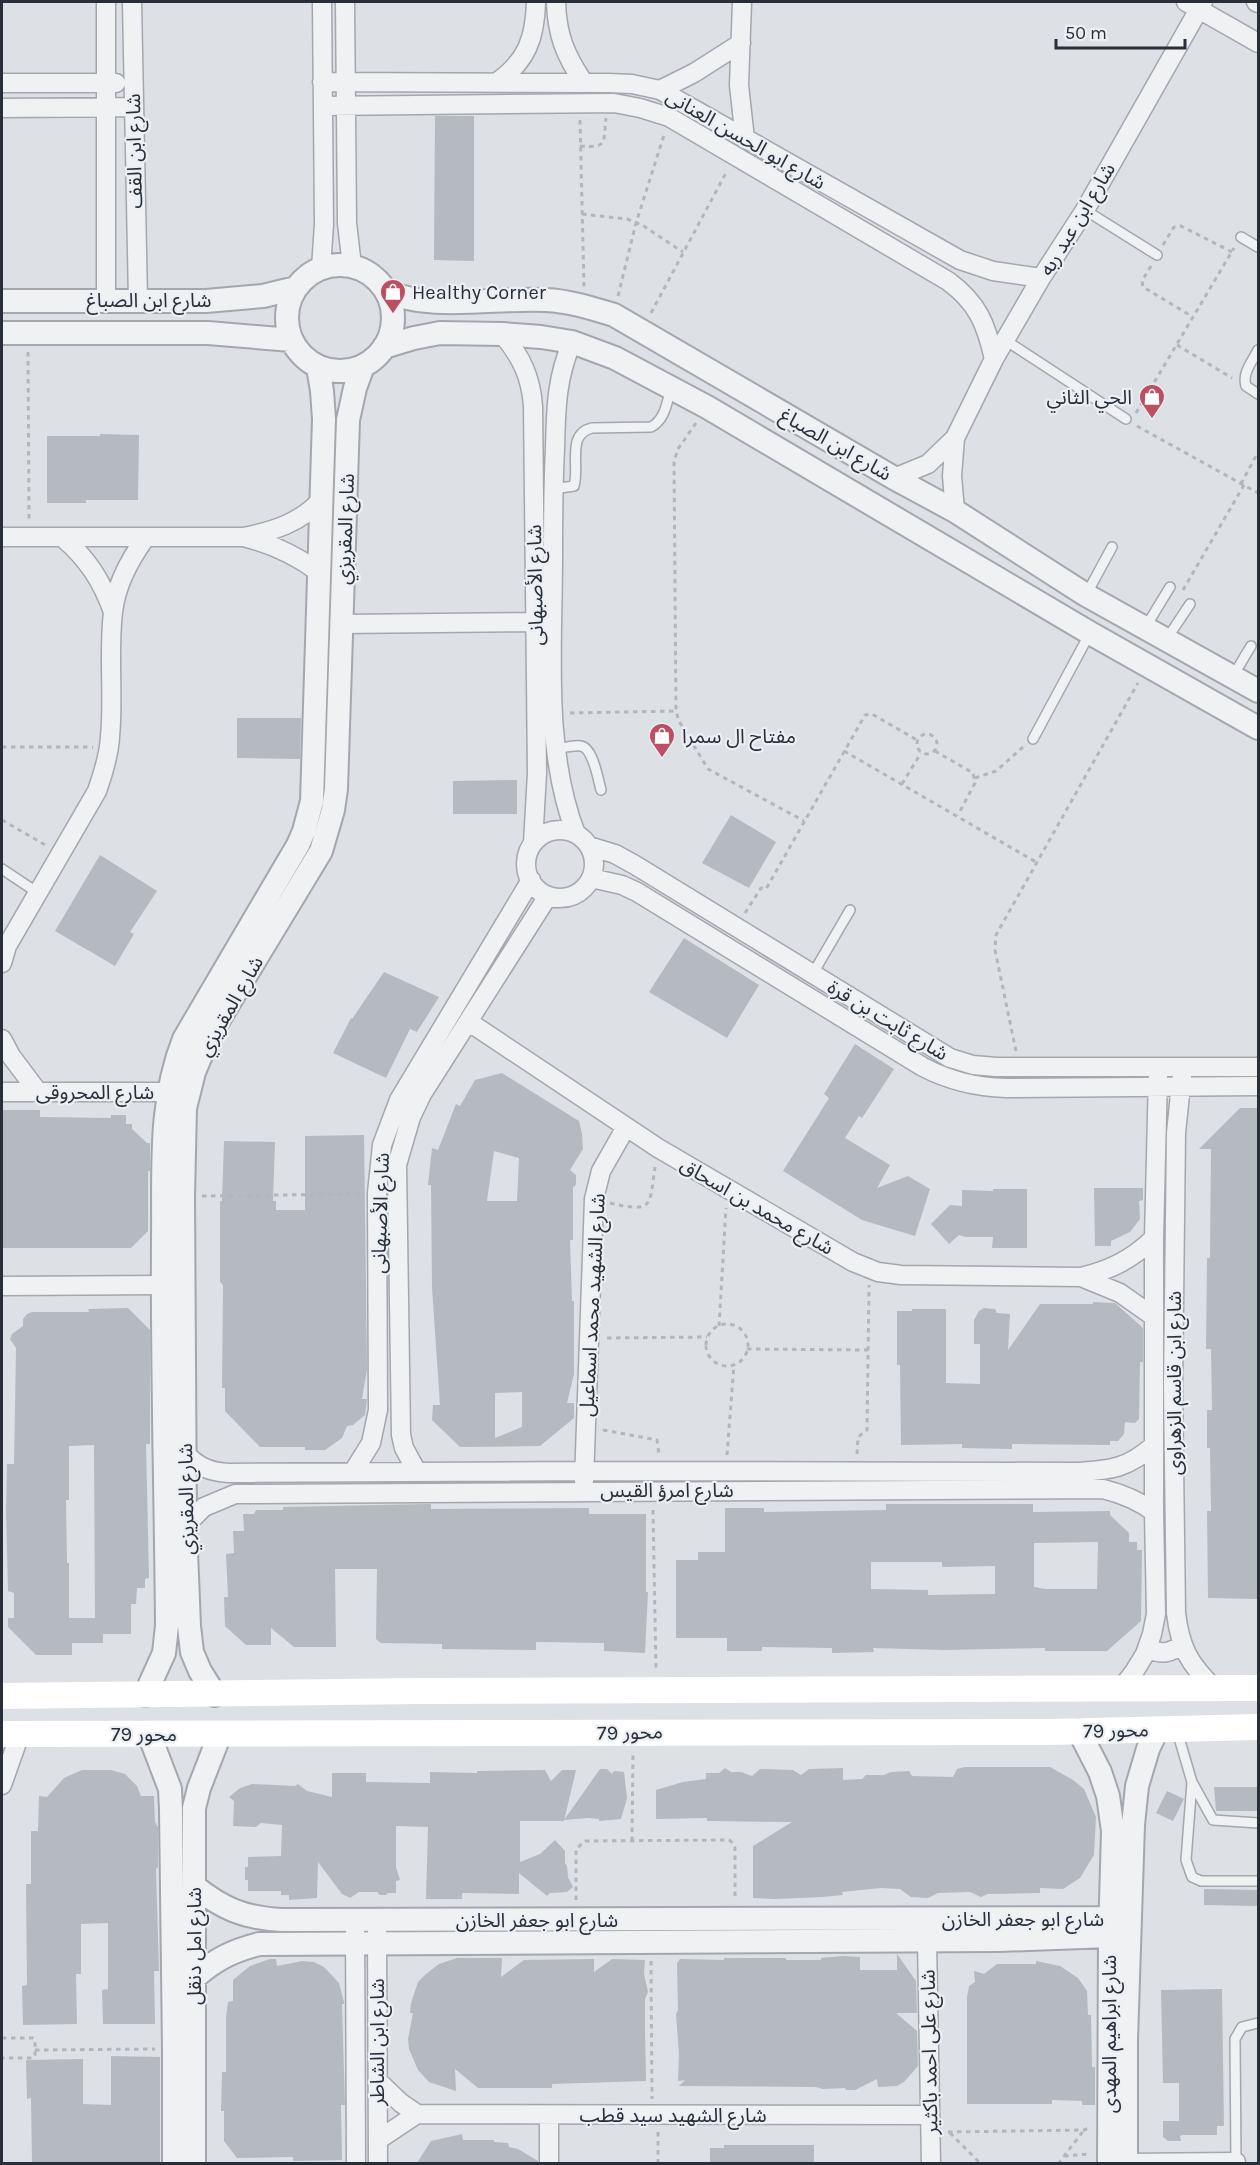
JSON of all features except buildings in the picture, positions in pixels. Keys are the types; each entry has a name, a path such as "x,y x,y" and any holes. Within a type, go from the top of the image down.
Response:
{"main road":[{"name":"محور 79","path":"5,1692 215,1695 620,1690 1258,1688"},
{"path":"620,1690 637,1696 645,1711 640,1727 633,1732"},
{"path":"701,1690 685,1700 680,1715 683,1723 690,1728 710,1732"},
{"name":"محور 79","path":"11,1734 1079,1731 1258,1727"}],"street":[{"name":"شارع ابن القف","path":"106,2 106,300"},
{"name":"شارع ابن القف","path":"132,2 138,301"},
{"path":"321,268 324,224 322,2"},
{"path":"345,2 347,223 352,266"},
{"path":"496,82 522,60 530,44 536,17 536,2"},
{"path":"556,2 559,33 566,54 584,83"},
{"path":"742,2 739,92 745,139"},
{"path":"1196,4 1258,43"},
{"name":"شارع ابن عبد ربه","path":"894,478 928,464 955,438 994,359 1041,278 1085,210 1196,4"},
{"path":"660,90 702,68 741,43"},
{"name":"شارع ابو الحسن العنانى","path":"322,82 584,83 624,84 660,90 960,260 993,271 1041,278"},
{"path":"2,83 133,83"},
{"path":"615,104 624,84"},
{"name":"شارع ابو الحسن العنانى","path":"323,106 615,104 669,117 964,293 976,307 988,333 994,359"},
{"path":"2,108 133,106"},
{"path":"352,266 376,279 385,290 393,313 390,336 375,358 363,366 333,371 305,358 291,340 286,314 289,300 307,276 321,268 352,266"},
{"name":"شارع ابن الصباغ","path":"2,301 206,301 263,296 296,288"},
{"name":"شارع ابن الصباغ","path":"385,290 409,300 429,302 545,299 564,301 614,315 955,511 1086,594 1258,691"},
{"name":"شارع ابن الصباغ","path":"2,333 208,333 291,340"},
{"name":"شارع ابن الصباغ","path":"384,347 440,333 502,334 572,342 615,358 707,407 1090,633 1258,728"},
{"name":"شارع الأصبهانى","path":"502,334 521,360 532,390 537,772 533,843"},
{"name":"شارع الأصبهانى","path":"572,342 559,376 557,395 553,489 553,713 562,792 583,840"},
{"name":"شارع المقريزي","path":"145,1695 178,1626 185,1526 184,1126 175,1062 184,1039 298,845 309,816 314,785 324,419 318,366"},
{"name":"شارع المقريزي","path":"215,1695 200,1671 178,1626 163,1285 165,1123 209,1036 321,851 333,810 336,789 348,420 355,388 363,366"},
{"name":"شارع ابن عبد ربه","path":"955,438 952,476 955,511"},
{"path":"2,537 243,537 276,530 290,524 314,508 322,499"},
{"path":"62,537 76,549 98,578 113,612"},
{"path":"2,963 7,946 98,791 109,747 113,612 124,573 146,537"},
{"path":"243,537 297,556 320,573"},
{"path":"341,624 536,622"},
{"path":"557,830 583,840 593,856 594,867 587,885 573,895 565,897 548,896 538,890 526,868 527,855 533,843 540,837 557,830"},
{"name":"شارع ثابت بن قرة","path":"583,840 635,865 950,1058 973,1065 1020,1067 1258,1067"},
{"name":"شارع ثابت بن قرة","path":"591,878 622,885 637,892 923,1067 962,1084 985,1088 1258,1086"},
{"name":"شارع الأصبهانى","path":"353,1472 371,1443 378,1410 377,1193 382,1145 399,1100 531,880"},
{"name":"شارع الأصبهانى","path":"417,1472 409,1460 401,1435 397,1165 408,1125 422,1094 470,1022 548,896"},
{"path":"790,985 806,971"},
{"name":"شارع محمد بن اسحاق","path":"470,1022 658,1148 727,1190 869,1269 901,1275 1081,1277 1122,1264 1154,1238"},
{"path":"2,1039 10,1056 38,1092"},
{"name":"شارع ابن قاسم الزهراوى","path":"1158,1066 1154,1317 1164,1388 1176,1613 1178,1634 1186,1654 1198,1672 1214,1688"},
{"name":"شارع ابن قاسم الزهراوى","path":"1121,1689 1134,1672 1147,1648 1156,1614 1154,1445 1164,1388 1176,1133 1183,1066"},
{"name":"شارع المحروقى","path":"2,1092 179,1092"},
{"name":"شارع الشهيد محمد اسماعيل","path":"584,1491 594,1198 601,1171 626,1127"},
{"name":"شارع محمد بن اسحاق","path":"1081,1277 1120,1293 1154,1317"},
{"path":"2,1286 163,1285"},
{"name":"شارع امرؤ القيس","path":"185,1453 204,1469 216,1473 1102,1471 1120,1468 1138,1458 1154,1445"},
{"name":"شارع امرؤ القيس","path":"185,1526 204,1507 235,1494 1103,1489 1122,1493 1139,1501 1154,1512"},
{"path":"1147,1648 1165,1653 1182,1643"},
{"name":"شارع ابراهيم المهدى","path":"1118,2161 1109,2118 1116,1927 1137,1786 1148,1749 1167,1729"},
{"name":"شارع ابراهيم المهدى","path":"1079,1731 1100,1772 1108,1796 1113,1832 1116,1927 1126,2040 1118,2161"},
{"path":"2,1785 11,1734"},
{"name":"شارع امل دنقل","path":"149,1734 170,1789 174,2163"},
{"name":"شارع امل دنقل","path":"194,2163 194,1808 198,1788 220,1734"},
{"path":"170,1789 173,1784 184,1780 195,1784 198,1788"},
{"name":"شارع ابو جعفر الخازن","path":"194,1886 213,1901 234,1912 258,1919 735,1919 1116,1927"},
{"name":"شارع ابن الشاطر","path":"356,2163 366,1920"},
{"name":"شارع ابو جعفر الخازن","path":"194,1978 213,1962 235,1950 259,1944 927,1940 1116,1927"},
{"name":"شارع على احمد باكثير","path":"927,1940 931,2163"},
{"name":"شارع ابن الشاطر","path":"366,1943 378,2081 378,2163"},
{"path":"378,2081 401,2103 417,2114 378,2140"},
{"name":"شارع الشهيد سيد قطب","path":"417,2114 655,2115 930,2124"},
{"path":"549,2115 549,2163"},
{"path":"1118,2161 1236,2163"}],"lane":[{"path":"1085,210 1157,255"},
{"path":"1241,237 1258,247"},
{"path":"1005,340 1126,419"},
{"path":"1258,351 1245,373 1245,386 1258,394"},
{"path":"553,489 574,486 576,444 578,436 584,430 651,427 661,418 672,387"},
{"path":"1086,594 1112,547"},
{"path":"1145,628 1170,587"},
{"path":"1166,640 1190,604"},
{"path":"1033,739 1090,633"},
{"path":"1232,678 1251,646"},
{"path":"556,749 585,747 590,752 601,790"},
{"path":"2,869 38,893"},
{"path":"806,971 850,910"},
{"path":"1167,1729 1213,1820 1258,1823"},
{"path":"1192,1782 1186,1860 1192,1876 1201,1881 1258,1881"},
{"path":"1236,2163 1235,2039 1242,2027 1258,2024"}],"path":[{"path":"579,103 584,306"},
{"path":"580,146 597,147 604,142 615,104"},
{"path":"614,315 636,223 669,117"},
{"path":"642,331 735,156"},
{"path":"582,214 627,219 683,252"},
{"path":"1193,317 1143,287 1142,281 1157,255 1174,227 1181,226 1232,252"},
{"path":"1241,237 1131,422 1258,494"},
{"path":"28,333 29,537"},
{"path":"1177,345 1245,386"},
{"path":"707,407 678,449 674,462 676,711 679,722 708,769 804,821"},
{"path":"1180,595 1243,484 1258,452"},
{"path":"1020,1067 995,950 996,935 1148,666"},
{"path":"553,713 676,711"},
{"path":"735,927 760,889 766,889 865,715 872,714 917,740"},
{"path":"917,740 924,734 933,735 938,743 935,752"},
{"path":"975,778 996,771 1033,739"},
{"path":"917,740 921,753"},
{"path":"2,747 109,747"},
{"path":"844,751 1036,862"},
{"path":"921,753 935,752 973,772 975,783 958,815"},
{"path":"902,784 921,753"},
{"path":"2,820 61,854"},
{"path":"594,1198 637,1209 645,1207 650,1202 658,1148"},
{"path":"719,1326 727,1190"},
{"path":"183,1196 377,1193"},
{"path":"856,1471 858,1437 867,1430 869,1269"},
{"path":"731,1325 746,1336 747,1349 743,1358 734,1364 721,1365 715,1362 707,1351 707,1337 714,1328 719,1326 731,1325"},
{"path":"589,1338 707,1337"},
{"path":"747,1349 868,1350"},
{"path":"726,1471 734,1364"},
{"path":"586,1427 657,1440 659,1471"},
{"path":"652,1490 656,1691"},
{"path":"632,1841 633,1732"},
{"path":"576,1920 577,1847 585,1841 731,1841 735,1848 735,1919"},
{"path":"651,1942 658,2163"},
{"path":"2,2038 33,2038 35,2040 33,2058 2,2058"},
{"path":"35,2050 174,2049"},
{"path":"949,2132 1084,2130 1109,2118"},
{"path":"930,2124 949,2132 981,2163"},
{"path":"1058,2163 1084,2130"},
{"path":"1064,2156 1118,2161"}],"place":[{"name":"Healthy Corner","path":"393,315"},
{"name":"الحي الثاني","path":"1152,420"},
{"name":"مفتاح ال سمرا","path":"662,759"}]}
